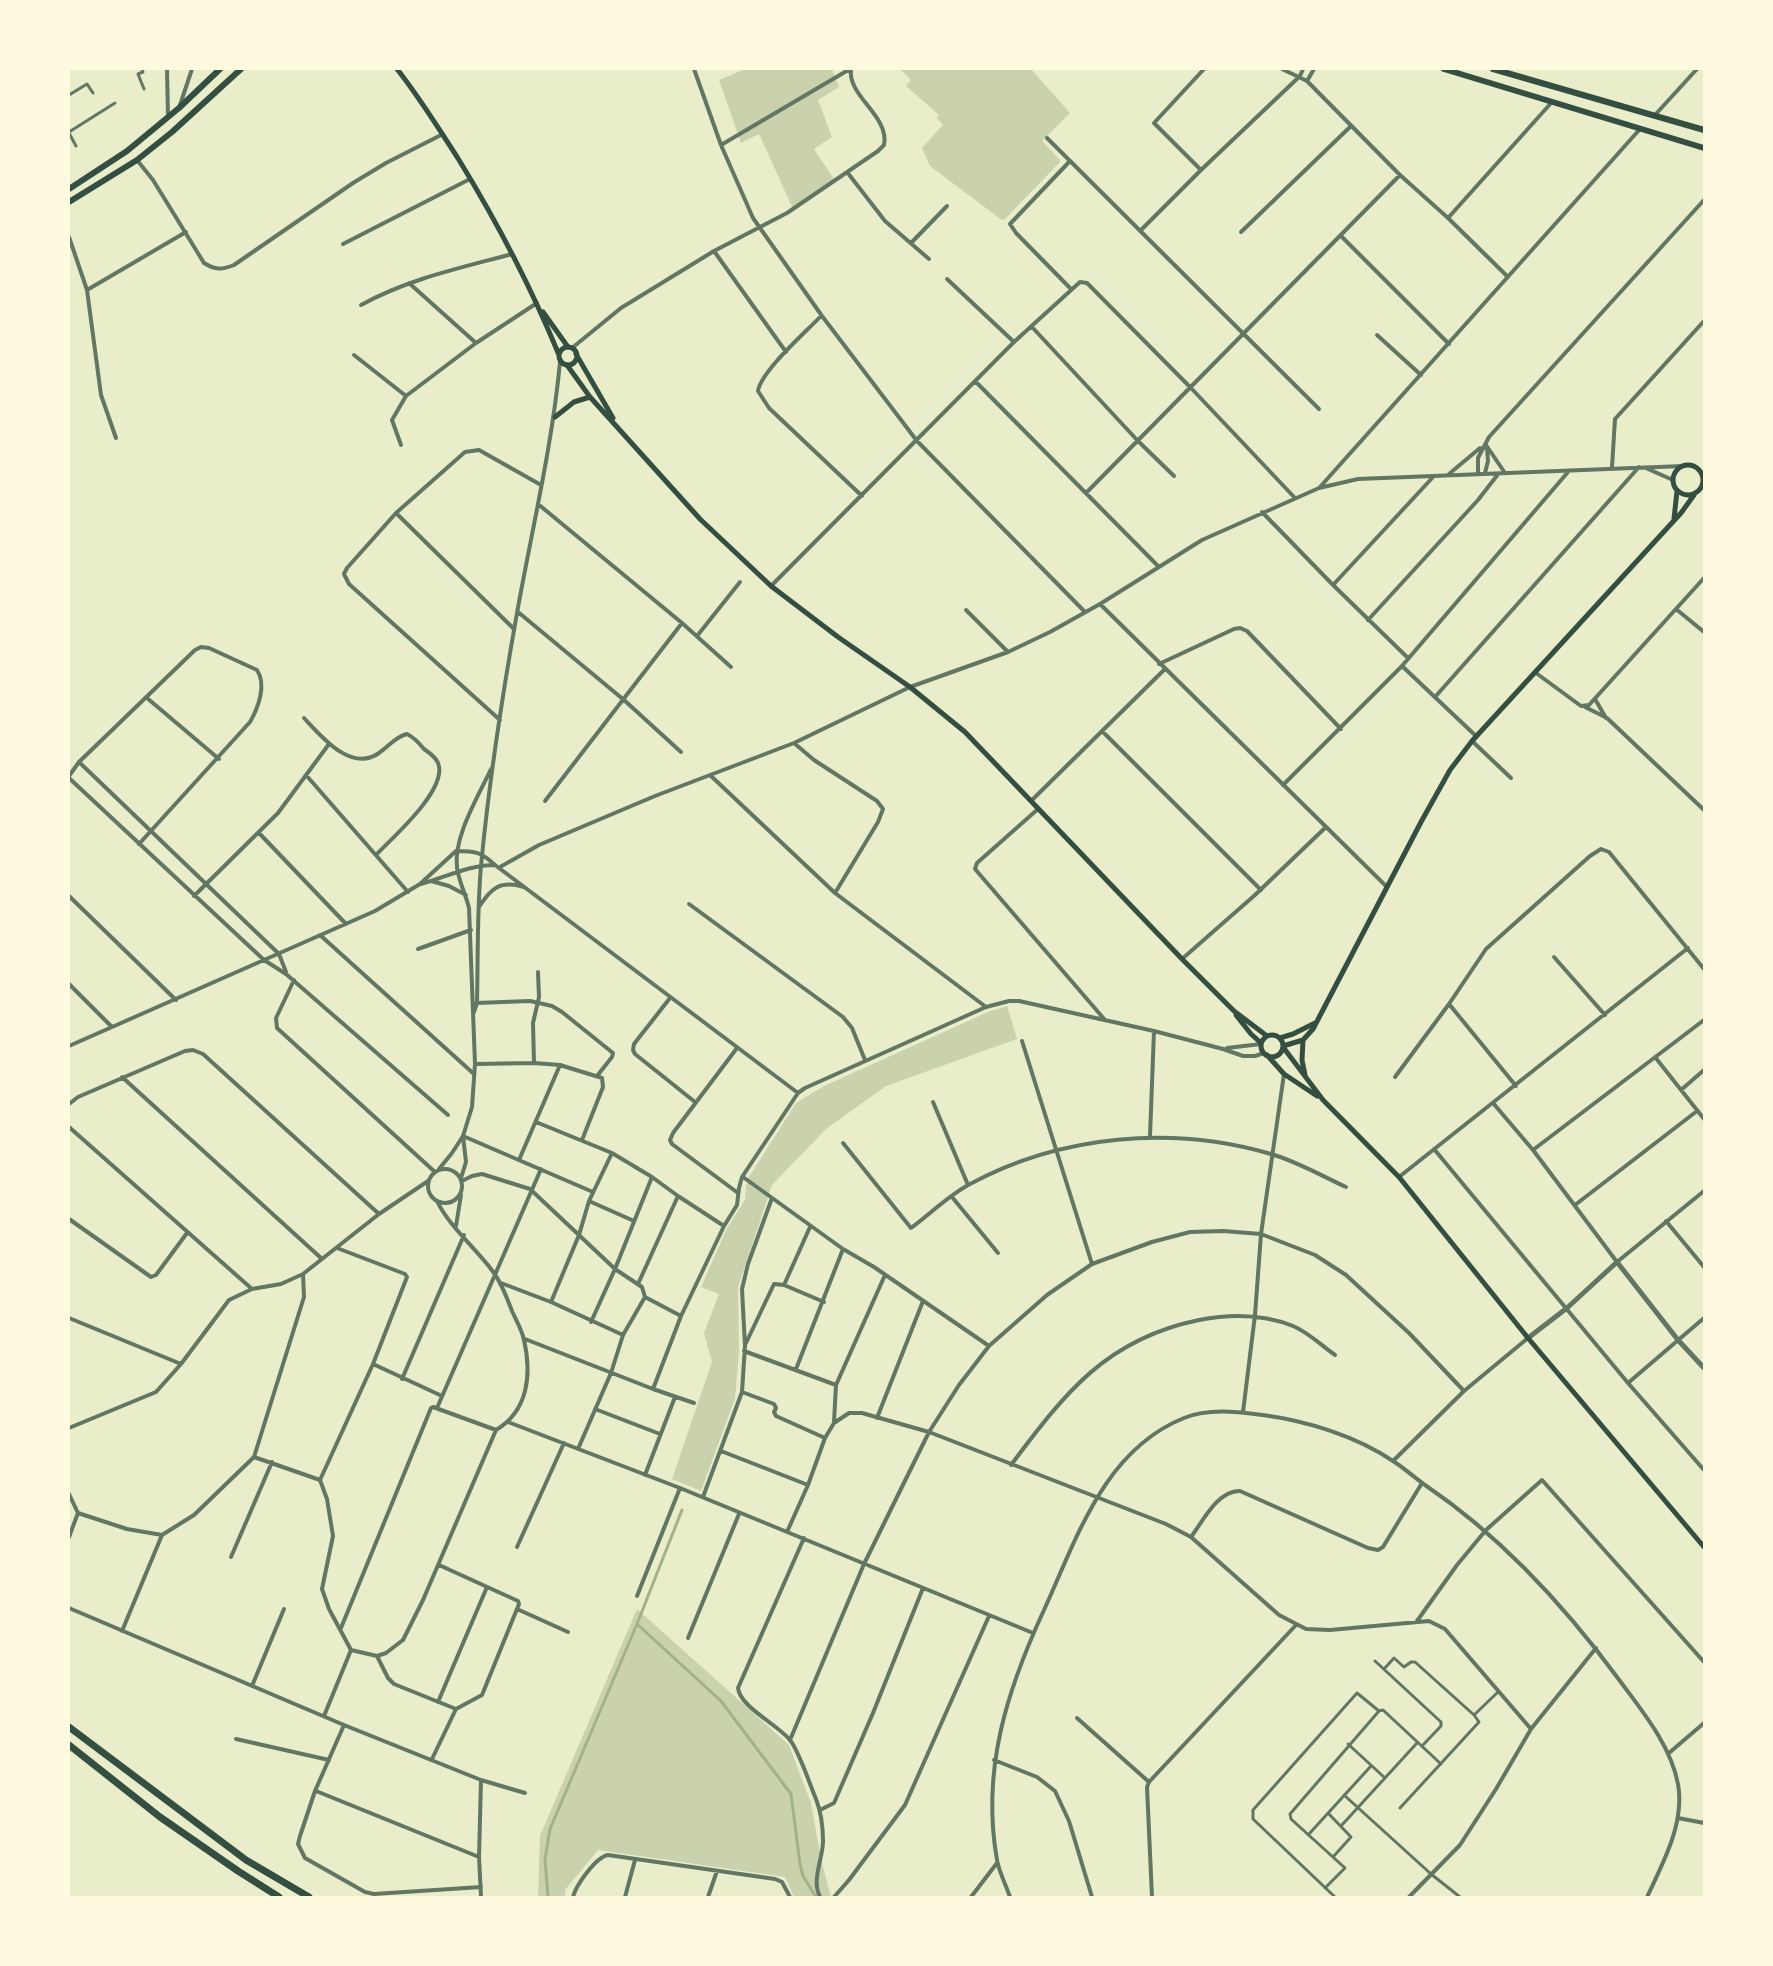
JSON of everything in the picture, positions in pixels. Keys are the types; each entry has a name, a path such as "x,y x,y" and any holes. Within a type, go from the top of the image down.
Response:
{"highway":[{"path":"69,1726 246,1860 309,1897"},
{"path":"69,1745 160,1817 238,1872 279,1897"}],"main road":[{"path":"69,189 127,151 179,108 220,69"},
{"path":"69,202 137,160 180,125 241,69"},
{"path":"397,69 443,134 470,179 536,300 560,358 590,397 658,474 700,519 771,585 838,638 910,687 965,732 1182,959 1234,1011 1267,1036"},
{"path":"1444,69 1704,148"},
{"path":"1493,69 1704,130"},
{"path":"536,300 576,354 618,428"},
{"path":"560,358 562,349 570,348"},
{"path":"567,365 573,363 576,354"},
{"path":"555,417 574,402 590,397"},
{"path":"1674,519 1677,491 1673,480 1678,469 1683,466 1704,464"},
{"path":"1266,1054 1277,1055 1283,1046 1303,1040 1313,1029 1450,770 1474,739 1703,486 1703,475 1695,466"},
{"path":"1677,491 1688,496 1694,495"},
{"path":"1234,1011 1241,1023 1261,1043 1266,1054 1284,1074 1323,1100"},
{"path":"1280,1038 1299,1032 1316,1022"},
{"path":"1261,1043 1267,1036 1275,1035 1280,1038 1283,1046 1323,1100 1399,1177 1528,1338 1704,1547"},
{"path":"1303,1040 1302,1060 1306,1079"}],"street":[{"path":"142,69 143,72 138,74 144,89"},
{"path":"167,69 168,117"},
{"path":"179,108 192,69"},
{"path":"694,69 722,145 753,218 822,316 917,441 1085,612"},
{"path":"570,348 621,308 714,251 787,213 878,151 884,144 885,137 884,129 854,84 850,69 722,145"},
{"path":"1201,170 1154,123 1204,69"},
{"path":"1282,69 1307,81 1400,176 1448,218 1508,278"},
{"path":"1140,231 1300,76 1303,69"},
{"path":"1307,81 1314,69"},
{"path":"1654,116 1697,69"},
{"path":"69,95 87,84 93,93"},
{"path":"1448,218 1552,102"},
{"path":"76,146 69,132 115,103"},
{"path":"1241,232 1351,126"},
{"path":"1319,488 1640,129"},
{"path":"137,160 153,180 204,263 214,269 225,269 353,183 443,134"},
{"path":"1047,138 1319,409"},
{"path":"1071,160 1010,224 1071,289"},
{"path":"847,172 885,221 929,259"},
{"path":"1086,494 1400,176"},
{"path":"343,244 470,179"},
{"path":"1478,474 1478,458 1492,434 1704,200"},
{"path":"911,243 947,206"},
{"path":"87,290 186,232"},
{"path":"69,237 87,290 101,395 116,438"},
{"path":"1342,237 1449,344"},
{"path":"714,251 786,352"},
{"path":"361,305 387,290 408,282 512,254"},
{"path":"947,279 1014,342"},
{"path":"408,282 476,343"},
{"path":"771,585 1014,342 1080,282 1087,283 1295,498"},
{"path":"401,445 392,420 406,396 536,300"},
{"path":"822,316 759,383 758,391 761,399 862,496"},
{"path":"1612,467 1615,419 1704,321"},
{"path":"1032,327 1138,441 1174,476"},
{"path":"1377,335 1421,375"},
{"path":"354,355 406,396"},
{"path":"474,1012 477,1003 481,865 493,766 517,612 555,417 560,358"},
{"path":"975,381 1158,566"},
{"path":"1486,445 1505,473"},
{"path":"1485,473 1488,461 1486,445"},
{"path":"1448,474 1486,445"},
{"path":"500,721 349,584 345,577 346,568 396,513 465,452 479,450 541,485"},
{"path":"420,884 481,865 498,866 539,845 655,796 794,743 910,687 1008,652 1100,604 1202,540 1319,488 1358,479 1568,471 1612,467 1683,466"},
{"path":"1435,697 1639,467"},
{"path":"1647,468 1673,480"},
{"path":"1283,785 1402,666 1568,471"},
{"path":"1368,620 1478,500 1499,473"},
{"path":"1333,585 1434,476"},
{"path":"538,504 682,623 731,667"},
{"path":"1262,512 1408,658"},
{"path":"396,513 514,629"},
{"path":"1584,706 1595,699 1704,578"},
{"path":"697,636 740,582"},
{"path":"1100,604 1387,887"},
{"path":"1676,609 1704,633"},
{"path":"966,610 1008,652"},
{"path":"517,612 624,700 681,752"},
{"path":"545,801 682,623"},
{"path":"1159,664 1240,628 1246,631 1341,729"},
{"path":"140,844 219,759 254,715 261,685 257,670 209,648 201,647 195,650 79,762 69,777 194,896 264,960 294,980 448,1115"},
{"path":"1402,666 1435,697 1511,778"},
{"path":"1030,802 1165,669"},
{"path":"1536,673 1581,706 1607,718"},
{"path":"147,698 219,759"},
{"path":"1595,699 1607,718 1704,810"},
{"path":"304,718 329,744 353,758 365,759 380,753 400,736 406,734 437,761 439,771 429,797 376,855"},
{"path":"1103,732 1261,890"},
{"path":"794,743 814,760 877,801 883,809 878,822 835,893"},
{"path":"194,896 278,813 329,744"},
{"path":"79,762 279,954 286,974"},
{"path":"69,1428 151,1395 160,1389 226,1302 252,1289 275,1286 303,1274 379,1214 428,1181 452,1154 463,1136 472,1107 475,1064 474,1012 471,1003 471,930 466,895 457,871 456,850 493,766"},
{"path":"306,775 408,891"},
{"path":"711,776 835,893 986,1007"},
{"path":"1038,809 977,863 975,869 1105,1020"},
{"path":"1182,959 1261,890 1326,827"},
{"path":"259,832 346,924"},
{"path":"1395,1077 1496,939 1598,850 1606,849 1704,969"},
{"path":"456,850 483,854 798,1093"},
{"path":"69,1046 375,911 420,884 456,850"},
{"path":"430,881 449,886 466,895"},
{"path":"478,908 496,887 514,884 526,888"},
{"path":"69,896 176,1000"},
{"path":"689,904 843,1017 852,1028 866,1060"},
{"path":"418,949 471,930"},
{"path":"320,935 474,1074"},
{"path":"1399,1177 1688,948"},
{"path":"1554,957 1605,1015"},
{"path":"534,1063 533,1023 539,1002 538,972"},
{"path":"294,980 276,1018 277,1028 437,1170 452,1170 461,1180"},
{"path":"69,984 112,1027"},
{"path":"670,998 634,1044 633,1050 695,1102"},
{"path":"653,1389 681,1316 724,1226 737,1205 742,1177 798,1093 986,1007 1009,1001 1020,1001 1154,1031 1223,1048 1243,1056 1266,1054"},
{"path":"471,1003 539,1002 562,1012 613,1053 597,1076"},
{"path":"1449,1004 1516,1086"},
{"path":"1533,1150 1704,1020"},
{"path":"1150,1136 1154,1031"},
{"path":"1022,1041 1092,1264"},
{"path":"1223,1048 1261,1043"},
{"path":"737,1048 695,1102 670,1140 672,1144 738,1193"},
{"path":"69,1104 78,1097 185,1050 197,1051 379,1214"},
{"path":"1655,1057 1704,1119"},
{"path":"475,1064 560,1065 602,1078 603,1087 582,1140"},
{"path":"519,1160 560,1065"},
{"path":"1681,1090 1704,1070"},
{"path":"1243,1412 1255,1315 1261,1234 1284,1074"},
{"path":"122,1077 321,1258"},
{"path":"933,1102 968,1185"},
{"path":"1493,1103 1533,1150 1678,1340 1704,1368"},
{"path":"1575,1205 1697,1111"},
{"path":"536,1122 612,1152 724,1226"},
{"path":"69,1127 252,1289"},
{"path":"463,1136 593,1192"},
{"path":"456,1226 460,1211 461,1180 466,1162 463,1136"},
{"path":"843,1143 911,1228 968,1185 1008,1167 1057,1149 1150,1136 1211,1141 1274,1155 1346,1187"},
{"path":"1434,1149 1628,1383 1704,1470"},
{"path":"550,1302 579,1235 589,1201 612,1152"},
{"path":"437,1408 540,1169"},
{"path":"461,1180 482,1174 530,1189 615,1269 638,1284 644,1291 645,1297 623,1335 611,1372 578,1449"},
{"path":"591,1322 652,1177"},
{"path":"742,1177 843,1250 885,1275 989,1346"},
{"path":"351,1650 377,1656 386,1653 402,1640 439,1565 496,1430 508,1422 518,1408 525,1391 527,1358 524,1339 500,1283 464,1235 445,1215 429,1192 428,1181"},
{"path":"1393,1461 1464,1391 1567,1308 1617,1262 1704,1191"},
{"path":"437,1201 450,1203 460,1194"},
{"path":"638,1284 678,1196"},
{"path":"952,1197 998,1253"},
{"path":"703,1497 742,1392 745,1348 742,1289 748,1264 772,1198"},
{"path":"589,1201 634,1221"},
{"path":"69,1219 151,1276 156,1275 187,1233"},
{"path":"1666,1221 1704,1267"},
{"path":"784,1286 810,1227"},
{"path":"790,1740 864,1564 929,1432 959,1385 989,1346 1047,1295 1092,1264 1152,1242 1190,1232 1212,1230 1261,1234 1315,1255 1346,1275 1409,1333 1464,1391"},
{"path":"402,1379 464,1235"},
{"path":"324,1716 351,1650 329,1608 322,1589 333,1536 327,1499 320,1480 373,1364 407,1275 336,1247"},
{"path":"796,1369 843,1250"},
{"path":"69,1494 78,1512 127,1529 162,1535 194,1515 254,1457 304,1297 303,1274"},
{"path":"834,1423 836,1385 885,1275"},
{"path":"500,1283 550,1302 623,1335"},
{"path":"745,1348 773,1284 824,1302"},
{"path":"645,1297 681,1316"},
{"path":"877,1418 923,1301"},
{"path":"1011,1465 1057,1404 1092,1370 1114,1353 1154,1332 1210,1318 1255,1315 1293,1326 1335,1355"},
{"path":"69,1318 181,1364"},
{"path":"1628,1383 1704,1318"},
{"path":"524,1339 694,1403"},
{"path":"745,1348 836,1385"},
{"path":"373,1364 442,1396"},
{"path":"742,1392 774,1404 776,1416 825,1438"},
{"path":"645,1475 675,1397"},
{"path":"341,1629 430,1409 437,1408 496,1430"},
{"path":"595,1410 660,1434"},
{"path":"1010,1897 997,1863 993,1822 994,1760 1000,1728 1033,1633 1095,1498 1133,1451 1159,1430 1198,1414 1243,1412 1280,1417 1356,1441 1393,1461 1486,1530 1533,1576 1596,1648 1634,1699 1668,1753 1679,1788 1678,1818 1667,1851 1647,1897"},
{"path":"787,1532 808,1485 825,1438 834,1423 849,1413 862,1413 929,1432 1166,1524 1191,1537 1279,1615 1306,1629 1330,1630 1429,1621 1445,1629 1531,1728"},
{"path":"508,1422 703,1497 739,1514 804,1538 1033,1633"},
{"path":"517,1547 564,1443"},
{"path":"721,1451 808,1485"},
{"path":"254,1457 320,1480"},
{"path":"231,1557 272,1462"},
{"path":"1417,1621 1457,1565 1486,1530 1542,1480 1704,1662"},
{"path":"1191,1537 1220,1499 1234,1491 1248,1494 1368,1548 1378,1550 1383,1547 1422,1483"},
{"path":"637,1596 680,1488"},
{"path":"69,1537 78,1512"},
{"path":"688,1638 739,1514"},
{"path":"122,1631 162,1535"},
{"path":"804,1538 738,1688 739,1694 750,1707 790,1740 820,1810 823,1841 816,1886 820,1897"},
{"path":"432,1759 456,1709 482,1695 519,1605 518,1601 439,1565"},
{"path":"438,1702 487,1587"},
{"path":"820,1810 834,1803 923,1588"},
{"path":"69,1608 344,1725 481,1780 525,1792"},
{"path":"252,1686 284,1609"},
{"path":"517,1609 568,1632"},
{"path":"834,1897 905,1805 989,1616"},
{"path":"1152,1897 1147,1787 1149,1782 1296,1625"},
{"path":"1409,1897 1460,1845 1531,1728 1596,1648"},
{"path":"377,1656 388,1678 394,1684 456,1709"},
{"path":"1384,1668 1394,1658 1404,1667 1415,1662 1478,1720 1477,1724 1400,1808"},
{"path":"1375,1661 1441,1722 1441,1726 1422,1746"},
{"path":"1474,1715 1499,1691"},
{"path":"1335,1897 1253,1818 1253,1810 1357,1693 1378,1712"},
{"path":"1326,1888 1345,1869 1291,1819 1290,1814 1348,1744 1378,1712 1383,1710 1441,1764"},
{"path":"1077,1718 1149,1782"},
{"path":"1668,1753 1704,1723"},
{"path":"344,1725 315,1791 298,1844 305,1858 365,1892 374,1894 481,1887"},
{"path":"236,1739 329,1760"},
{"path":"1341,1826 1418,1743"},
{"path":"1348,1744 1385,1778"},
{"path":"994,1760 1037,1778 1055,1791 1069,1821 1092,1897"},
{"path":"1308,1834 1371,1766"},
{"path":"481,1780 479,1857 481,1897"},
{"path":"315,1791 479,1857"},
{"path":"1344,1795 1431,1874 1460,1897"},
{"path":"1328,1813 1352,1837 1333,1857"},
{"path":"1678,1818 1704,1823"},
{"path":"574,1895 588,1873 604,1855 775,1879 782,1882 790,1897"},
{"path":"625,1897 635,1860"},
{"path":"971,1897 997,1863"},
{"path":"708,1897 717,1871"}],"green space":[{"path":"745,69 832,69 839,87 818,100 832,137 814,149 834,179 793,209 759,134 741,143 719,80"},
{"path":"900,69 1031,69 1070,113 1042,141 1060,162 1002,220 930,166 922,148 943,125 937,118 939,115 906,86 911,80"},
{"path":"1007,1006 1017,1039 886,1086 826,1129 772,1185 738,1287 739,1351 735,1399 701,1491 672,1479 712,1362 704,1333 719,1294 701,1287 727,1228 745,1200 747,1180 796,1103 824,1086 988,1012"},
{"path":"637,1609 789,1745 811,1803 821,1859 831,1897 794,1897 785,1877 598,1850 565,1890 565,1897 538,1897 540,1836"}],"waterway":[{"path":"548,1897 545,1859 550,1829 637,1624 682,1510"},
{"path":"637,1624 721,1701 791,1794 800,1864 803,1876 816,1897"}]}
